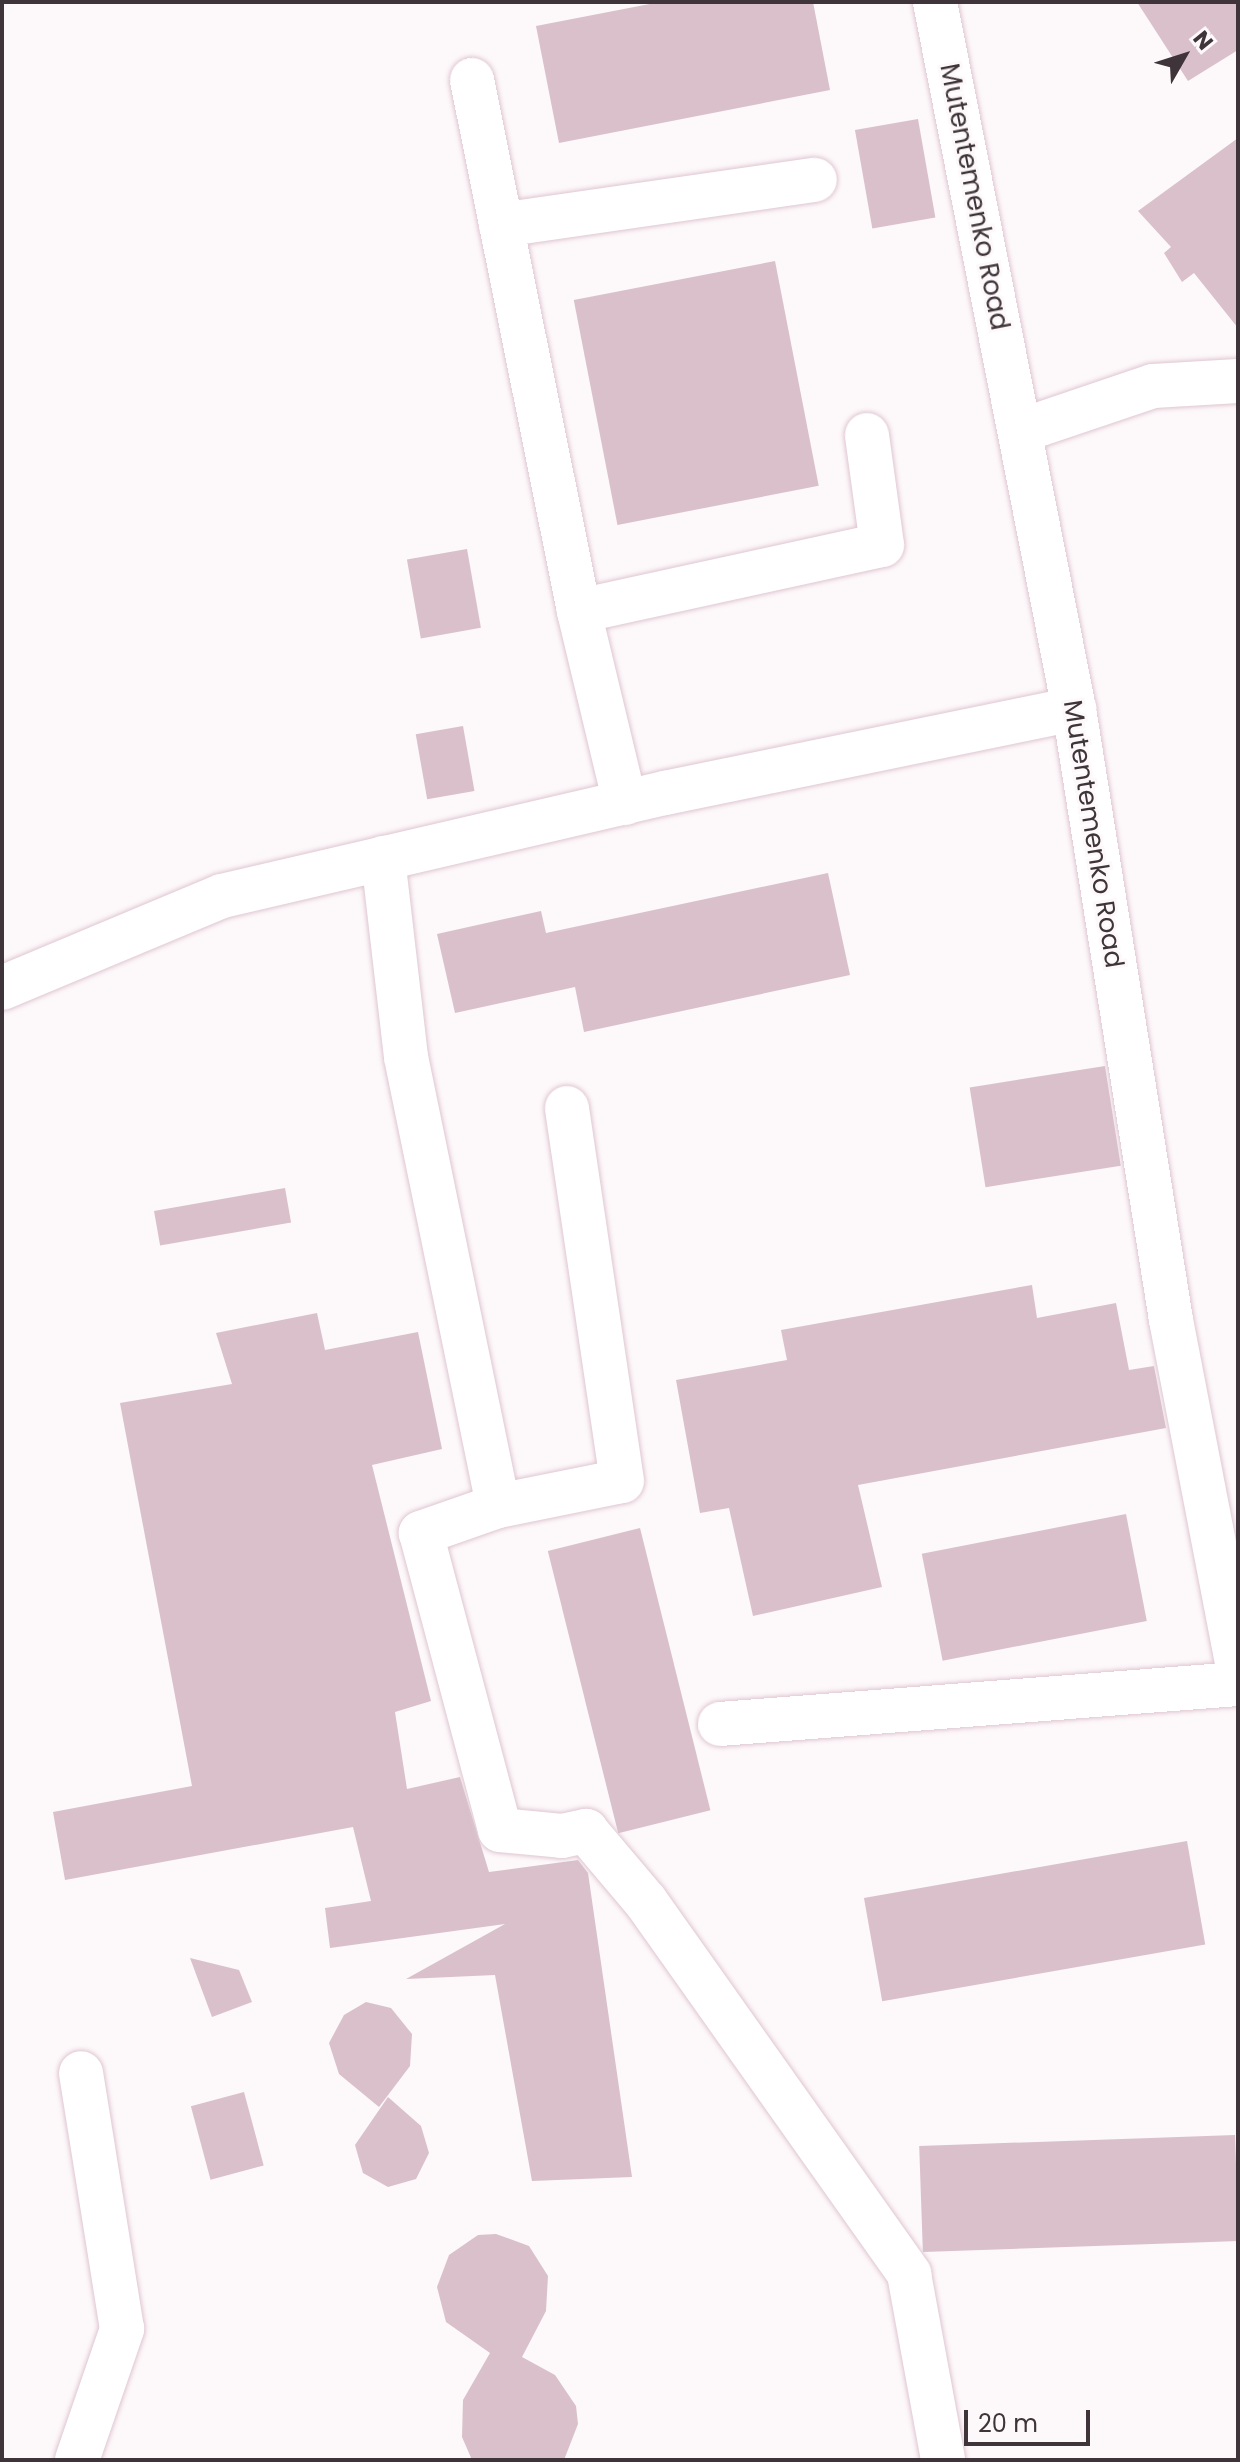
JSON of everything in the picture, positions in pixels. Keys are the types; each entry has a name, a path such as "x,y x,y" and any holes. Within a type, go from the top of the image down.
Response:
{"street":[{"name":"Mutentemenko Road","path":"935,2 1074,709 1171,1320 1238,1668"},
{"path":"472,80 579,611 625,803"},
{"path":"501,225 815,180"},
{"path":"1020,431 1153,386 1238,381"},
{"path":"579,611 882,545 867,435"},
{"path":"2,988 222,896 625,803 1074,709"},
{"path":"383,858 406,1057 498,1506"},
{"path":"567,1108 622,1481 498,1506 421,1533 500,1830 562,1836 586,1831 646,1902 909,2274 943,2460"},
{"path":"720,1724 1238,1684"},
{"path":"77,2460 122,2329 81,2073"}],"building":[{"path":"660,2 813,2 830,90 559,143 536,26"},
{"path":"1137,2 1238,2 1238,50 1188,81"},
{"path":"918,119 935,217 872,229 855,130"},
{"path":"1238,138 1238,328 1194,273 1182,282 1164,253 1171,247 1138,211"},
{"path":"775,261 819,486 617,525 574,300"},
{"path":"467,549 481,628 421,638 407,560"},
{"path":"463,726 474,791 427,799 416,734"},
{"path":"828,873 850,975 584,1032 575,987 455,1013 437,934 541,911 546,933"},
{"path":"1105,1066 1121,1166 985,1187 970,1087"},
{"path":"285,1188 291,1222 160,1246 154,1211"},
{"path":"1032,1285 1037,1318 1116,1303 1129,1370 1154,1366 1166,1428 858,1485 882,1587 753,1616 729,1508 700,1513 676,1380 787,1360 781,1330"},
{"path":"317,1313 325,1350 418,1332 442,1449 372,1465 431,1701 395,1712 407,1789 460,1777 489,1872 578,1860 588,1873 632,2177 532,2181 495,1975 406,1979 505,1924 330,1948 325,1908 371,1901 353,1827 65,1880 53,1812 192,1786 120,1403 232,1384 216,1333"},
{"path":"1126,1514 1147,1621 943,1661 922,1554"},
{"path":"640,1528 710,1810 618,1833 548,1551"},
{"path":"1187,1841 1205,1944 882,2001 864,1898"},
{"path":"190,1958 239,1970 252,2002 212,2017"},
{"path":"366,2002 391,2008 412,2034 410,2066 379,2107 339,2074 329,2043 344,2015"},
{"path":"244,2092 264,2165 211,2180 191,2106"},
{"path":"388,2097 421,2126 429,2153 416,2179 388,2187 363,2173 355,2145"},
{"path":"1235,2135 1238,2241 923,2252 919,2146"},
{"path":"496,2234 529,2246 548,2276 546,2311 522,2357 555,2375 576,2406 578,2424 564,2460 472,2460 462,2437 463,2400 490,2353 446,2322 437,2287 449,2255 478,2235"}]}
